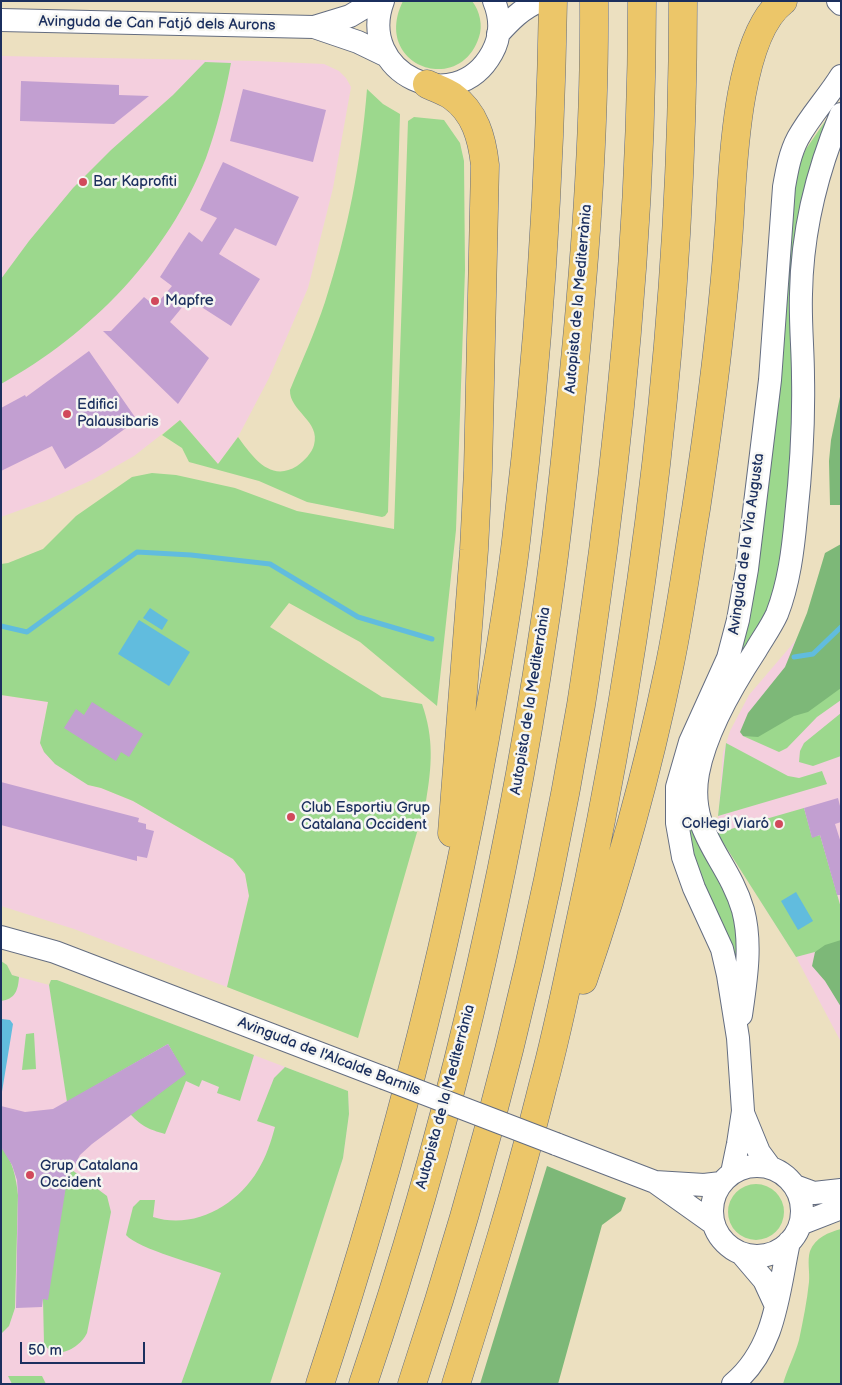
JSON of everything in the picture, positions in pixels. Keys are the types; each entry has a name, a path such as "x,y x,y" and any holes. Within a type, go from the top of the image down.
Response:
{"highway":[{"path":"320,1384 362,1256 406,1100 448,924 477,788 503,634 518,525 533,380 545,218 541,1"},
{"name":"Autopista de la Mediterrània","path":"363,1384 389,1307 462,1041 500,877 530,712 554,554 580,311 587,202 594,1"},
{"path":"412,1384 454,1252 511,1044 547,884 581,705 610,496 625,362 636,190 642,1"},
{"path":"456,1384 503,1233 544,1084 605,805 630,655 652,502 662,414 679,174 683,1"},
{"path":"544,1084 564,1035 602,925 626,845 669,668 682,598 715,381 728,251 734,144 740,105 756,41 765,22 782,1"},
{"path":"406,1100 421,1003 448,858 457,783 477,490 486,188 486,165 479,129 462,104 451,95 427,84"}],"street":[{"name":"Avinguda de Can Fatjó dels Aurons","path":"314,27 350,16 375,1"},
{"path":"383,1 378,28 387,56 402,73 411,79 427,84 450,84 466,79 476,73 490,56 496,45 498,34 499,20 494,1"},
{"path":"498,34 513,18 541,1"},
{"name":"Avinguda de Can Fatjó dels Aurons","path":"1,20 314,27 358,42 387,56"},
{"name":"Avinguda de la Via Augusta","path":"727,1178 738,1144 743,1111 738,1038 722,949 694,888 683,857 677,823 677,787 690,742 728,658 740,611 747,569 770,380 787,168 792,150 798,138 841,76"},
{"name":"Avinguda de la Via Augusta","path":"738,1038 746,979 747,929 737,893 702,828 697,812 696,799 698,773 703,754 728,699 771,627 782,601 793,544 801,455 803,377 800,295 802,268 812,198 821,166 841,114"},
{"name":"Avinguda de l'Alcalde Barnils","path":"1,937 32,944 74,959 655,1182 714,1224"},
{"name":"Avinguda de la Via Augusta","path":"743,1111 759,1152 770,1168"},
{"path":"841,1190 814,1193 795,1186 784,1175 770,1168 751,1166 727,1178 712,1202 714,1224 724,1242 732,1249 751,1256 767,1255 776,1252 794,1233 841,1208"},
{"name":"Avinguda de l'Alcalde Barnils","path":"655,1182 704,1185 727,1178"},
{"path":"733,1384 755,1362 770,1332 802,1205 795,1186"},
{"path":"741,1253 764,1280 776,1306"}],"shaded area":[{"path":"1,56 324,64 339,71 351,87 333,188 308,288 269,378 238,437 218,464 180,420 134,456 92,480 45,501 1,517"},
{"name":"Col·legi Viaró","path":"841,618 841,1042 796,957 717,833 723,753 730,731 749,695 796,640"},
{"path":"1,695 48,702 45,716 88,785 101,788 133,801 233,859 245,874 249,896 227,987 74,929 1,906"},
{"path":"1,961 7,965 12,975 49,985 51,980 57,980 348,1091 349,1114 343,1158 270,1384 1,1384"}],"green space":[{"path":"403,1 472,1 479,14 481,28 479,37 469,55 455,66 438,69 422,66 408,57 399,42 396,24"},
{"path":"205,62 231,63 214,135 206,158 190,194 171,227 123,289 95,316 66,341 34,364 1,384 1,279 29,241 73,188 111,150 173,95"},
{"path":"367,89 383,104 400,114 388,512 382,517 307,502 259,481 189,462 182,448 162,435 180,420 218,464 238,437 249,452 263,465 278,471 297,466 311,451 315,437 313,429 294,404 290,390 321,313 347,223 361,144"},
{"path":"830,114 793,459 774,605 733,672 794,190 800,162 806,149"},
{"path":"414,117 444,120 460,143 464,161 465,270 456,530 437,706 360,642 289,603 270,627 382,697 422,704 429,729 431,764 426,801 358,1038 227,987 249,896 245,874 233,859 133,801 101,788 88,785 55,764 44,752 40,743 48,702 1,695 1,564 43,549 76,516 132,477 152,473 176,475 235,488 297,511 394,529 408,121"},
{"path":"841,392 841,505 830,505 829,461 831,440"},
{"path":"841,544 841,688 808,712 794,716 758,737 743,736 740,732 748,713 785,667 807,613 825,553"},
{"path":"841,675 841,700 817,717 787,748 779,752 743,736"},
{"path":"841,713 841,756 813,766 799,762 800,751 804,743"},
{"path":"726,743 788,776 799,778 822,771 827,784 718,816"},
{"path":"686,806 735,915 738,985 693,860"},
{"path":"804,808 812,837 820,835 841,908 841,945 796,957 717,833"},
{"path":"841,940 841,1007 825,981 812,966 815,952 825,945"},
{"path":"1,961 7,965 12,975 19,977 15,994 1,1001"},
{"path":"51,980 57,980 254,1055 240,1101 217,1093 219,1087 202,1080 199,1087 186,1081 165,1134 142,1125 130,1114 185,1074 168,1044 67,1102 49,985"},
{"path":"34,1033 36,1069 22,1070 26,1034"},
{"path":"285,1067 348,1091 349,1114 343,1158 270,1384 181,1384 221,1273 143,1246 126,1235 133,1207 140,1200 155,1200 153,1217 183,1220 213,1212 238,1194 258,1170 268,1149 275,1127 257,1121 274,1078"},
{"path":"1,1147 11,1163 18,1195 15,1308 9,1326 1,1334"},
{"path":"547,1166 626,1198 621,1211 602,1225 558,1384 480,1384"},
{"path":"72,1170 107,1196 111,1212 87,1333 84,1339 73,1348 67,1351 54,1352 44,1344 43,1299 67,1180"},
{"path":"756,1184 767,1186 776,1192 782,1201 784,1212 782,1223 776,1232 767,1238 756,1240 745,1238 736,1232 730,1223 728,1212 730,1201 736,1192 745,1186"},
{"path":"841,1229 841,1384 783,1384 802,1326 809,1282 810,1251 815,1242 823,1236"},
{"path":"8,1376 42,1376 46,1384 12,1384"}],"water":[{"path":"150,608 168,620 162,630 143,618"},
{"path":"139,620 190,652 169,686 118,654"},
{"path":"796,892 813,921 798,930 781,901"},
{"path":"2,1019 10,1020 13,1024 1,1098"}],"building":[{"path":"21,81 119,85 119,95 149,96 114,124 20,121"},
{"path":"243,89 326,110 313,162 230,141"},
{"path":"223,162 299,197 276,246 235,228 219,254 260,279 231,326 189,299 170,322 209,358 178,404 103,331 111,331 144,297 155,306 172,286 160,277 189,232 202,242 217,218 200,210"},
{"name":"Edifici Palausibaris","path":"89,351 137,420 100,447 65,469 52,446 1,471 1,408 25,395 26,397"},
{"path":"92,702 143,734 129,757 121,752 116,761 64,728 76,709 84,715"},
{"path":"1,782 139,818 138,822 146,824 146,829 154,831 147,858 137,856 137,861 1,825"},
{"path":"838,798 841,822 835,824 841,843 841,895 837,895 820,835 812,838 804,808"},
{"name":"Grup Catalana Occident","path":"168,1044 186,1074 80,1155 67,1180 48,1300 43,1299 42,1307 16,1308 17,1180 12,1165 1,1147 1,1106 25,1112 53,1109"}],"waterway":[{"path":"1,626 27,632 137,552 191,555 270,564 358,617 432,639"},
{"path":"794,657 813,654 841,627"}],"place":[{"name":"Bar Kaprofiti","path":"83,182"},
{"name":"Mapfre","path":"155,301"},
{"name":"Edifici Palausibaris","path":"67,414"},
{"name":"Club Esportiu Grup Catalana Occident","path":"291,817"},
{"name":"Col·legi Viaró","path":"779,824"},
{"name":"Grup Catalana Occident","path":"30,1175"}]}
